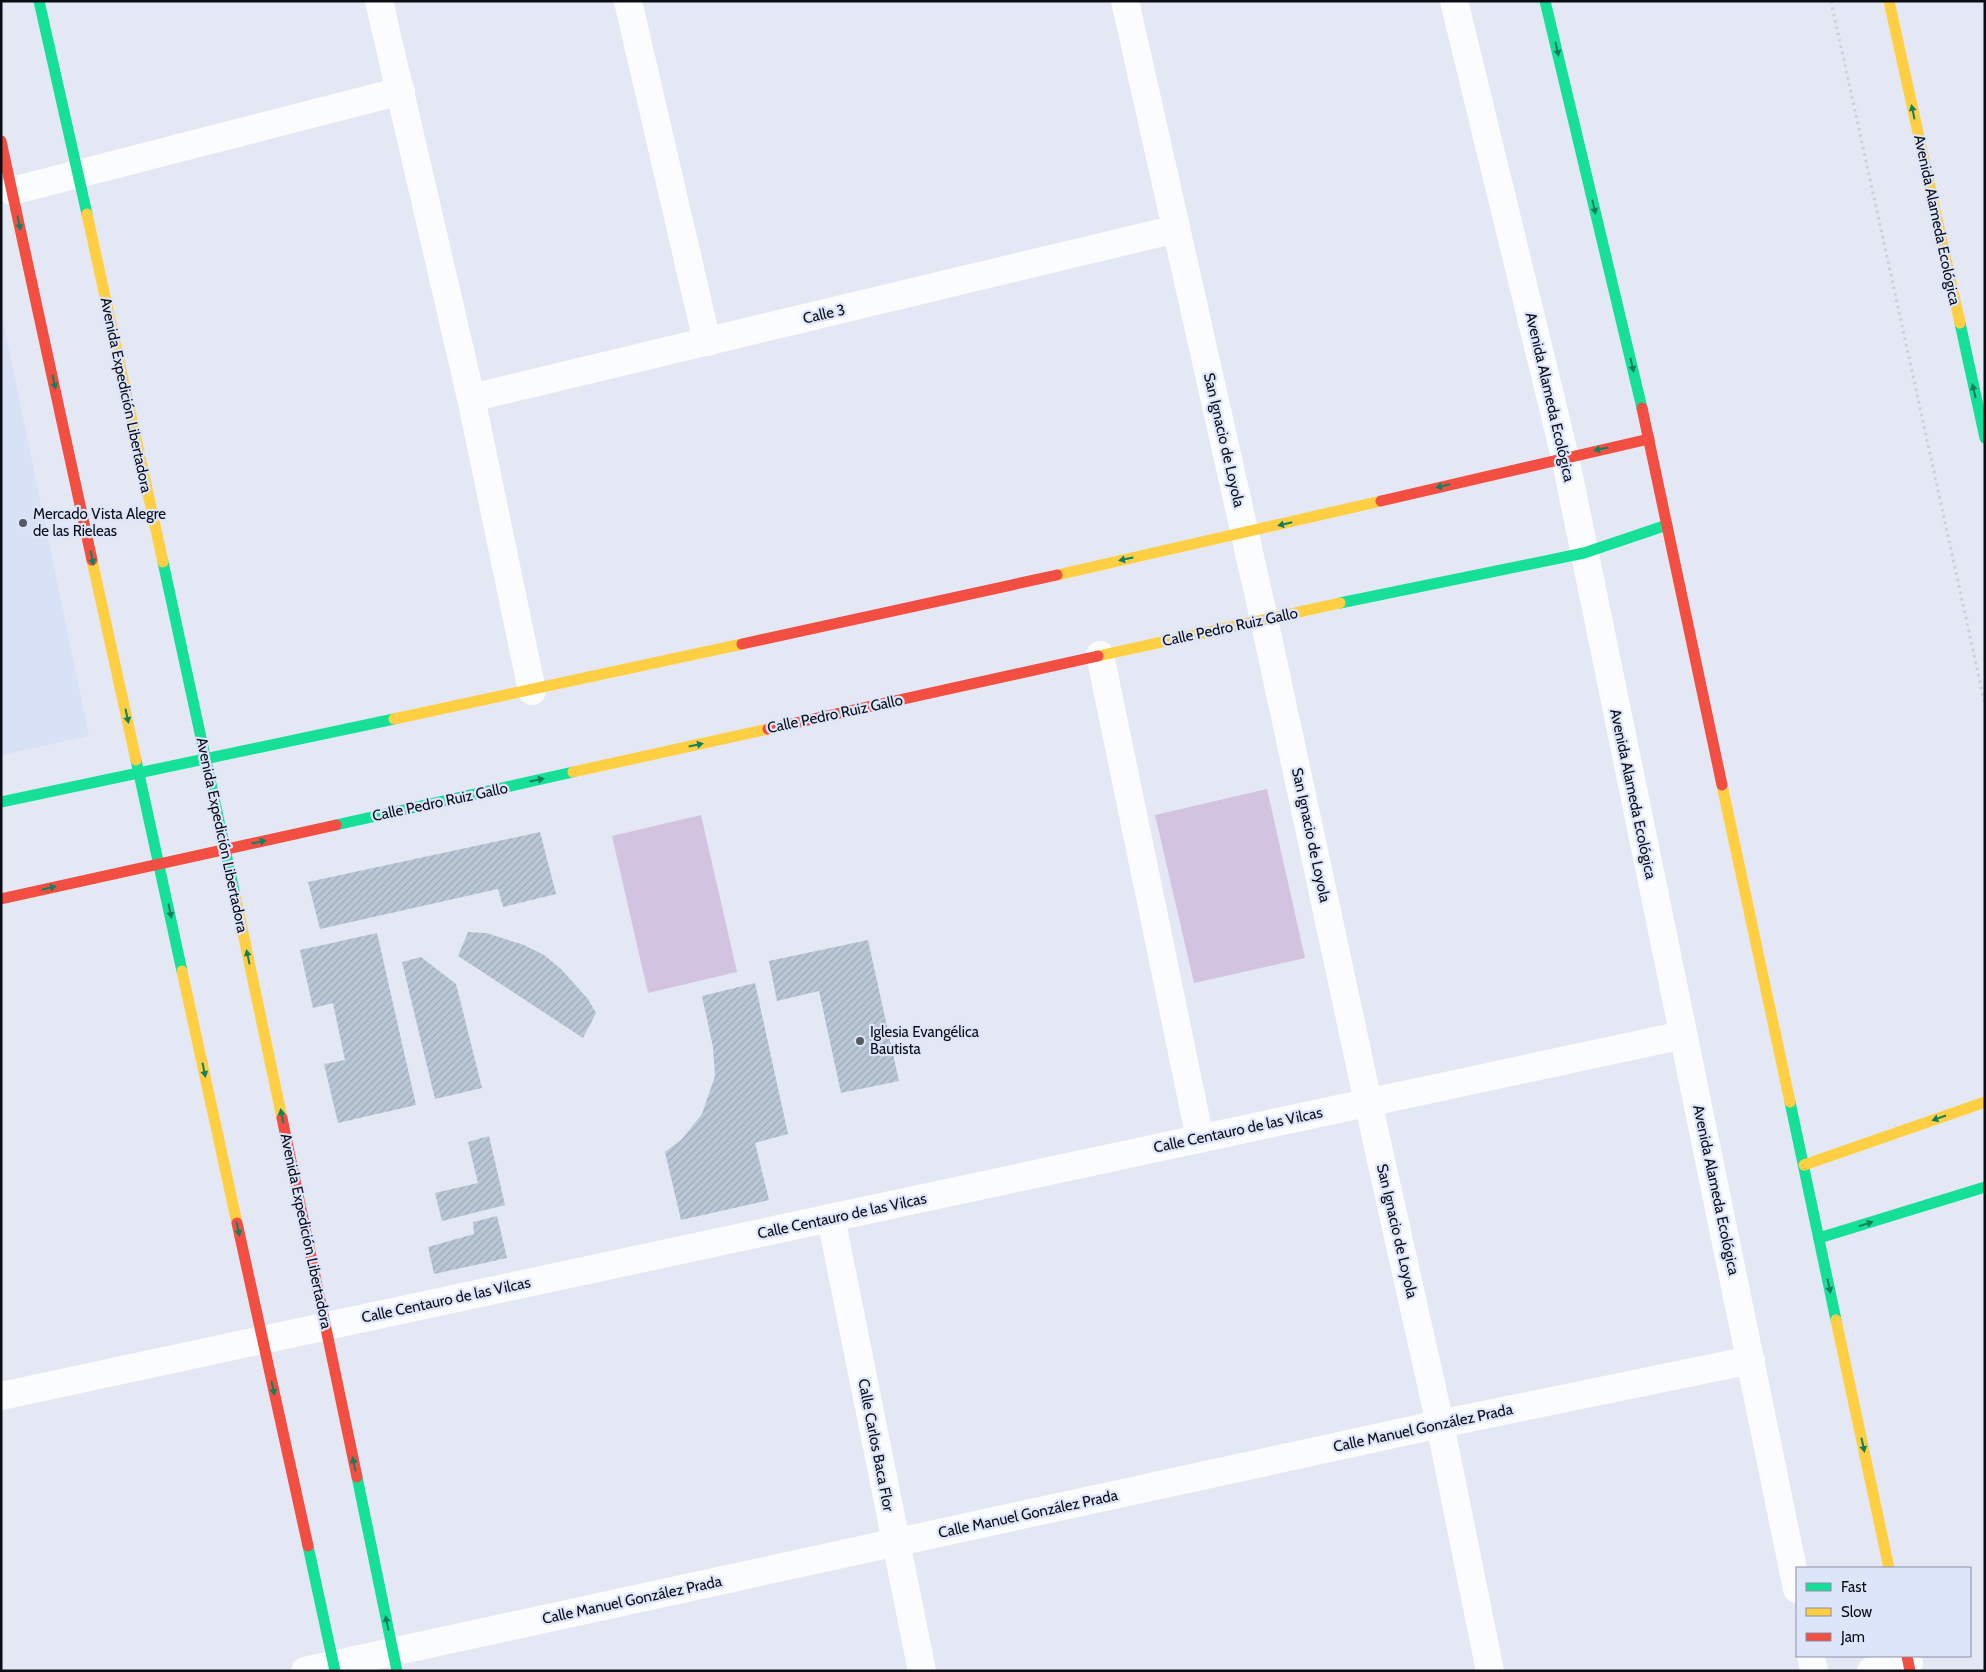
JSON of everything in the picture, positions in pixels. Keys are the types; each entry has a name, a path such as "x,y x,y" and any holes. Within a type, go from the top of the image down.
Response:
{"street":[{"name":"Avenida Expedición Libertadora","path":"39,1 225,849 396,1662"},
{"path":"379,1 471,398 532,690"},
{"path":"628,1 707,342"},
{"name":"San Ignacio de Loyola","path":"1125,1 1245,533 1440,1424 1490,1671"},
{"name":"Avenida Alameda Ecológica","path":"1454,1 1565,457 1796,1584"},
{"path":"1545,1 1649,439 1889,1567"},
{"name":"Avenida Alameda Ecológica","path":"1889,1 1985,438"},
{"path":"12,191 78,176 401,91"},
{"path":"1,141 160,863 334,1668"},
{"name":"Calle 3","path":"471,398 1176,229"},
{"path":"1,802 532,690 1245,533 1565,457 1649,439"},
{"name":"Calle Pedro Ruiz Gallo","path":"1,899 1264,619 1584,553 1667,525"},
{"path":"1100,656 1200,1138"},
{"name":"Calle Centauro de las Vilcas","path":"1,1396 1683,1035"},
{"path":"1804,1165 1985,1102"},
{"path":"1819,1238 1985,1187"},
{"name":"Calle Carlos Baca Flor","path":"831,1218 922,1671"},
{"name":"Calle Manuel González Prada","path":"305,1671 396,1662 896,1542 1440,1424 1751,1360"},
{"path":"1811,1657 1814,1671"},
{"path":"1871,1671 1909,1663"}],"path":[{"path":"1831,1 1985,705"}],"shaded area":[{"name":"Mercado Vista Alegre de las Rieleas","path":"1,311 89,736 1,755"},
{"path":"1267,789 1305,958 1194,983 1155,815"},
{"path":"701,815 737,972 648,993 612,836"}],"building":[{"path":"540,832 556,894 503,907 498,889 320,929 308,882"},
{"path":"468,932 486,933 524,945 544,955 561,969 588,999 596,1013 583,1038 458,956"},
{"path":"377,933 416,1105 338,1123 324,1064 345,1060 333,1003 313,1008 300,950"},
{"name":"Iglesia Evangélica Bautista","path":"868,940 899,1081 841,1093 819,991 777,1001 769,961"},
{"path":"421,957 456,984 482,1088 435,1099 402,962"},
{"path":"755,983 788,1134 755,1143 769,1200 681,1220 665,1152 682,1139 702,1114 715,1076 713,1047 702,996"},
{"path":"489,1136 505,1205 442,1221 435,1193 478,1183 468,1142"},
{"path":"497,1216 507,1258 434,1274 428,1247 474,1234 473,1222"}],"traffic: fast":[{"path":"39,1 87,214"},
{"path":"1545,1 1642,408"},
{"path":"1960,323 1985,438"},
{"path":"1340,603 1584,553 1667,525"},
{"path":"163,562 235,895"},
{"path":"1,802 394,719"},
{"path":"136,760 182,971"},
{"path":"336,825 573,772"},
{"path":"1790,1102 1836,1320"},
{"path":"1819,1238 1985,1187"},
{"path":"357,1477 397,1671"},
{"path":"308,1546 335,1671"}],"traffic: slow":[{"path":"1889,1 1960,323"},
{"path":"87,214 163,562"},
{"path":"1057,575 1381,501"},
{"path":"92,560 136,760"},
{"path":"1098,656 1340,603"},
{"path":"394,719 742,644"},
{"path":"573,772 768,729"},
{"path":"1722,785 1790,1102"},
{"path":"235,895 282,1118"},
{"path":"182,971 237,1223"},
{"path":"1804,1165 1985,1102"},
{"path":"1836,1320 1889,1567"}],"traffic: jam":[{"path":"1,141 92,560"},
{"path":"1642,408 1722,785"},
{"path":"1381,501 1649,439"},
{"path":"742,644 1057,575"},
{"path":"768,729 1098,656"},
{"path":"1,899 336,825"},
{"path":"282,1118 357,1477"},
{"path":"237,1223 308,1546"},
{"path":"1907,1657 1910,1671"}],"place":[{"name":"Mercado Vista Alegre de las Rieleas","path":"23,523"},
{"name":"Iglesia Evangélica Bautista","path":"860,1041"}]}
